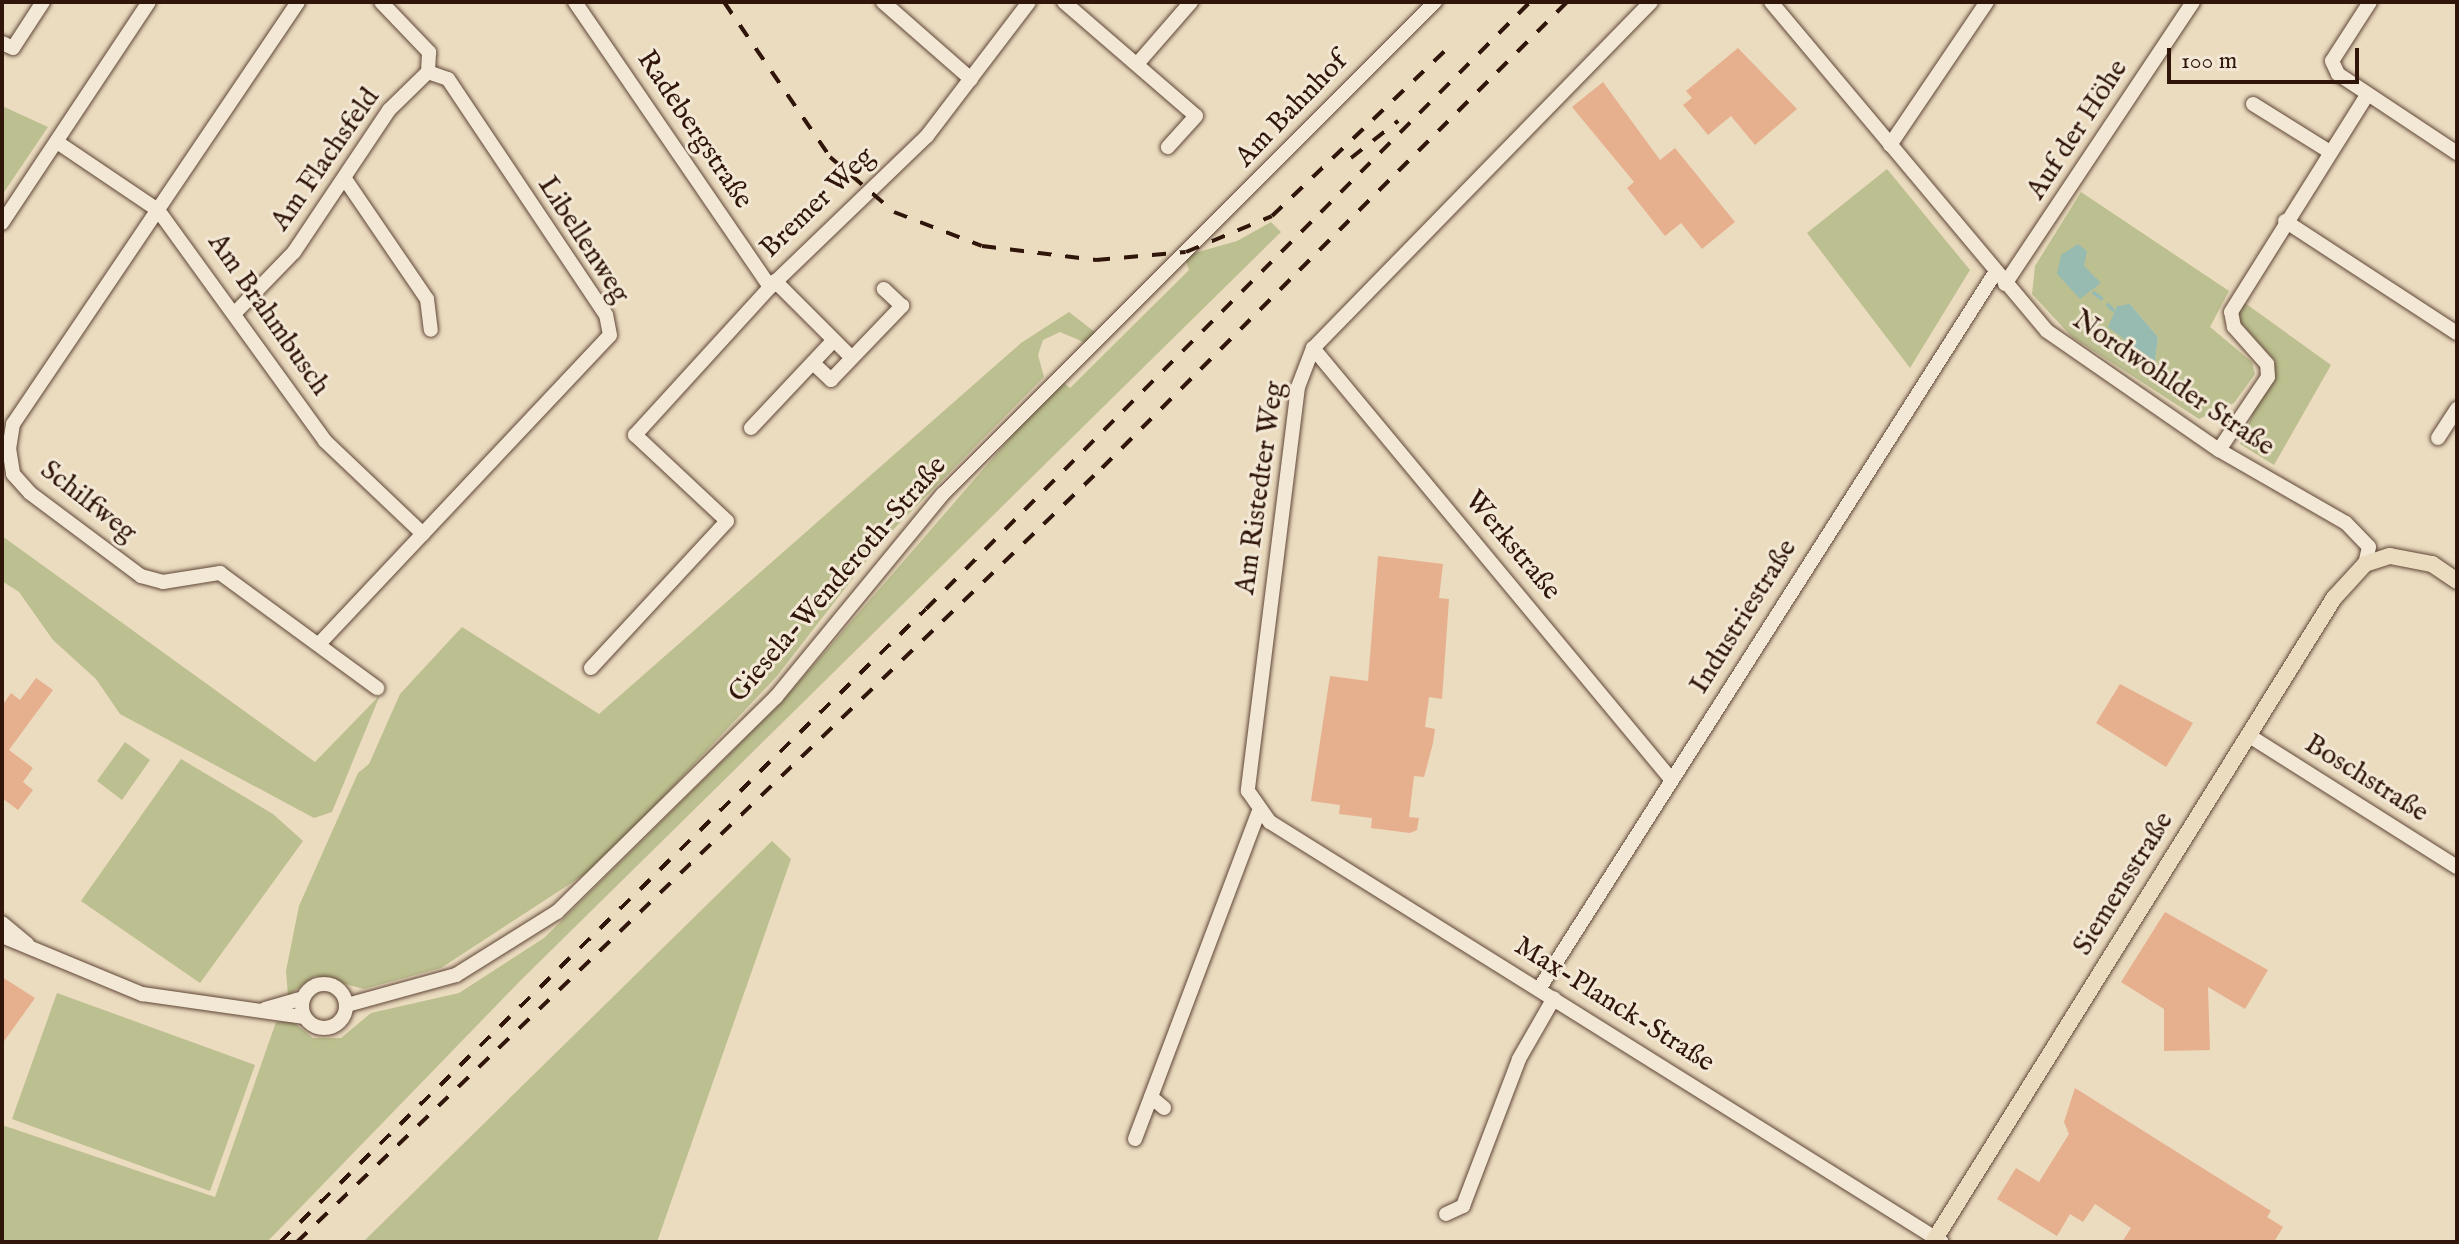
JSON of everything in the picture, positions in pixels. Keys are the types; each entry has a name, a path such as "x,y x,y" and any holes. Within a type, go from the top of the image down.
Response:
{"main road":[{"path":"2365,564 2408,556 2457,581"},
{"name":"Siemensstraße","path":"1937,1241 2334,598 2365,564"}],"street":[{"path":"2,43 13,48 43,2"},
{"path":"2,223 149,2"},
{"path":"158,210 298,2"},
{"path":"381,2 429,52 428,72"},
{"name":"Radebergstraße","path":"575,2 772,284 851,357"},
{"path":"883,2 971,79"},
{"name":"Bremer Weg","path":"591,668 727,521 635,435 772,284 927,136 1029,2"},
{"path":"1064,2 1196,116 1168,147"},
{"path":"1138,63 1191,2"},
{"name":"Am Bahnhof","path":"1186,252 1435,2"},
{"name":"Am Ristedter Weg","path":"1258,813 1248,791 1264,651 1298,387 1313,348 1651,2"},
{"name":"Nordwohlder Straße","path":"1771,2 2000,279 2079,358 2219,450 2346,523 2369,547 2365,564"},
{"path":"1890,145 1987,2"},
{"name":"Auf der Höhe","path":"2000,279 2193,2"},
{"path":"2370,2 2332,61 2338,74 2455,146"},
{"name":"Am Flachsfeld","path":"234,314 294,252 389,110 428,72"},
{"name":"Libellenweg","path":"423,534 610,335 606,315 448,79 428,72"},
{"path":"2219,450 2268,377 2267,364 2234,327 2231,312 2285,221 2368,94"},
{"path":"2253,104 2330,152"},
{"name":"Am Brahmbusch","path":"57,142 158,210 325,441 423,534"},
{"path":"345,179 427,299 431,330"},
{"name":"Schilfweg","path":"158,210 13,424 13,474 30,493 141,576 163,582 220,573 377,688"},
{"path":"2285,221 2457,333"},
{"name":"Giesela-Wenderoth-Straße","path":"347,1005 456,975 557,912 776,697 943,494 1186,252"},
{"name":"Industriestraße","path":"1539,989 1670,778 2000,279"},
{"path":"813,363 831,380 902,306 884,289"},
{"path":"751,428 833,341"},
{"name":"Werkstraße","path":"1313,348 1670,778"},
{"path":"2438,438 2457,409"},
{"path":"319,644 423,534"},
{"name":"Boschstraße","path":"2248,735 2457,867"},
{"path":"1135,1139 1258,813"},
{"name":"Max-Planck-Straße","path":"1258,813 1937,1241"},
{"path":"2,923 30,947"},
{"path":"2,936 142,994 304,1017 324,1029 337,1025 347,1005 332,985 311,988 303,998 261,1010"},
{"path":"303,998 304,1017"},
{"path":"1446,1214 1463,1206 1519,1059 1554,998"},
{"path":"1151,1097 1164,1108"}],"green space":[{"path":"2,106 48,127 2,195"},
{"path":"1887,169 1970,270 1910,368 1807,233"},
{"path":"2081,192 2229,291 2210,327 2252,362 2255,374 2234,403 2199,419 2072,337 2032,294 2035,266","holes":["2130,304 2158,337 2155,361 2126,345"]},
{"path":"1271,222 1281,232 520,981 267,1242 2,1242 2,1125 215,1197 276,1022 293,1022 313,1038 341,1038 371,1013 459,993 544,938 779,705 1018,429 1064,383 1070,388 1189,270 1184,256 1237,241"},
{"path":"2242,301 2331,365 2274,465 2240,444 2275,361 2236,317"},
{"path":"1069,312 1096,333 1086,343 1060,332 1043,340 1038,355 1044,377 881,542 777,676 599,865 441,968 364,989 315,976 288,996 286,971 299,906 358,773 369,764 400,694 462,627 599,714 1021,343"},
{"path":"2,536 315,762 380,695 332,812 314,818 120,714 96,679 53,640 19,592 2,581"},
{"path":"125,742 150,760 122,800 97,781"},
{"path":"181,759 273,814 303,841 200,983 81,901"},
{"path":"772,841 791,859 657,1242 363,1242"},
{"path":"57,993 255,1065 210,1191 12,1119"}],"water":[{"path":"2078,244 2087,251 2084,266 2101,283 2080,299 2057,274 2061,255"},
{"path":"2130,304 2158,337 2155,362 2108,327 2117,306"}],"building":[{"path":"1738,48 1797,109 1755,145 1731,116 1708,135 1683,105 1692,98 1686,91"},
{"path":"1603,82 1660,160 1675,148 1735,222 1702,249 1681,223 1665,236 1627,188 1634,182 1572,107"},
{"path":"1378,556 1443,564 1439,598 1449,599 1442,699 1429,697 1425,727 1435,729 1424,777 1414,776 1409,817 1419,818 1417,830 1410,833 1371,828 1372,818 1339,814 1340,805 1311,801 1330,676 1368,681"},
{"path":"36,678 53,690 9,750 33,768 23,782 33,790 18,810 2,798 2,706 11,693 20,700"},
{"path":"2120,684 2193,723 2166,767 2096,723"},
{"path":"2165,912 2268,970 2245,1009 2208,987 2210,1050 2164,1051 2164,1009 2121,982"},
{"path":"2,977 35,998 2,1044"},
{"path":"2075,1088 2271,1211 2267,1217 2283,1227 2274,1242 2122,1242 2131,1228 2095,1204 2083,1222 2070,1214 2057,1236 1997,1199 2016,1168 2039,1182 2069,1134 2064,1122"}],"waterway":[{"path":"2094,293 2101,298"},
{"path":"2108,305 2113,310"}],"railway":[{"path":"724,2 830,157 894,212 982,246 1096,260 1186,252 1272,216 1446,50"},
{"path":"280,1242 926,609 1530,2"},
{"path":"297,1242 1102,468 1567,2"},
{"path":"1351,158 1398,121"}]}
